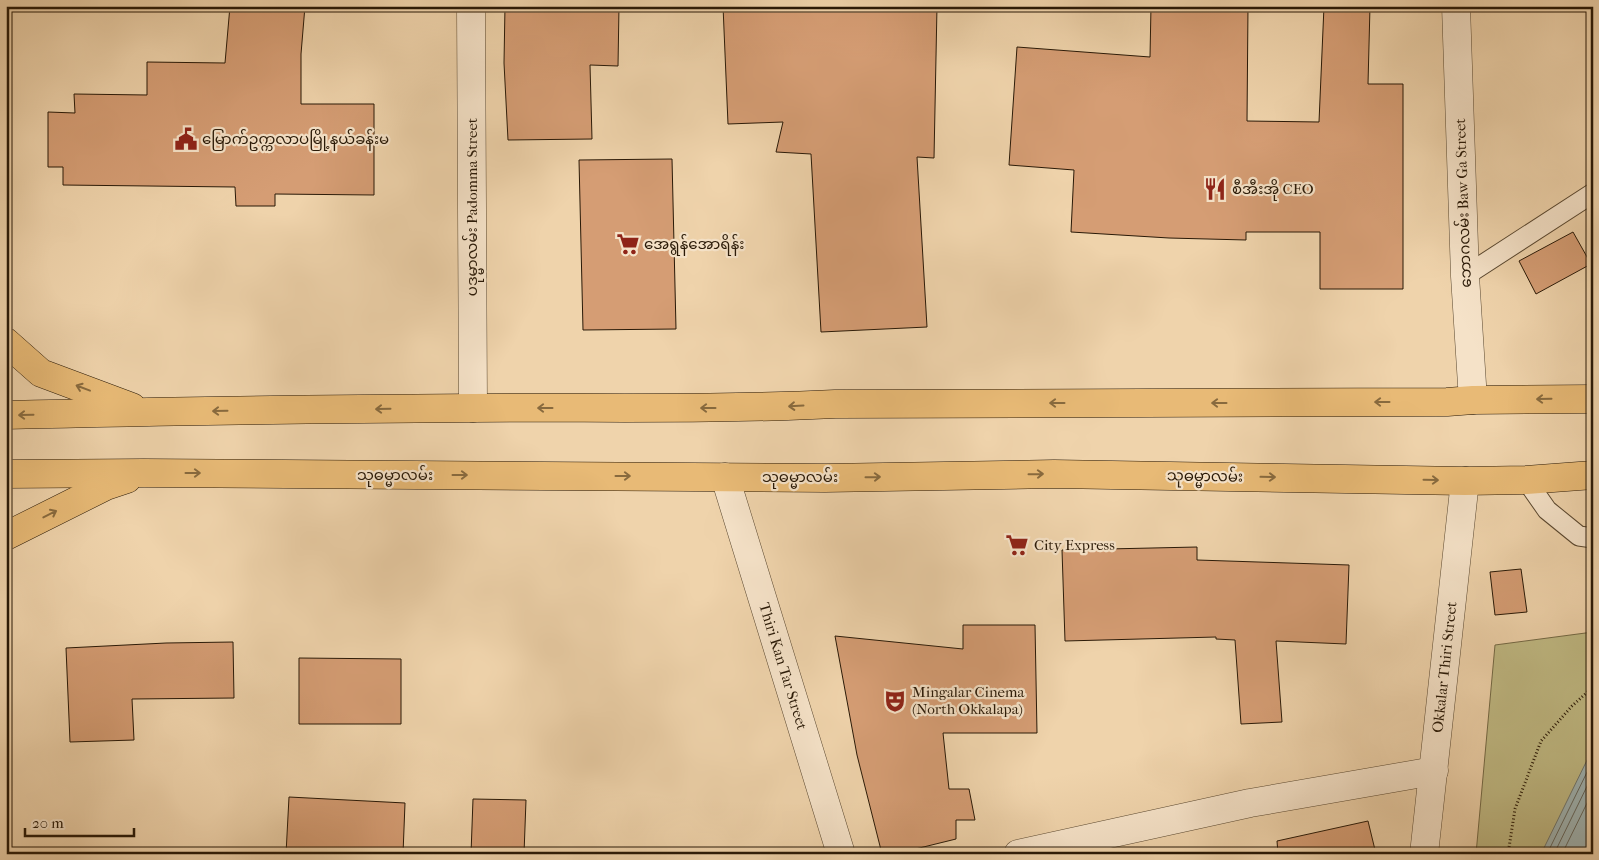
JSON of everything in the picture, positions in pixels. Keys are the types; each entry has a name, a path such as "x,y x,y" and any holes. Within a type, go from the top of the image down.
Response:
{"main road":[{"path":"6,342 41,372 145,412"},
{"path":"6,415 473,408 756,408 835,404 1437,402 1593,399"},
{"path":"6,536 106,486 144,473"},
{"name":"သုဓမ္မာလမ်း","path":"6,474 144,473 825,478 1054,474 1465,480 1526,480 1593,476"}],"street":[{"name":"ပဒုမ္မာလမ်း Padomma Street","path":"471,6 473,408"},
{"name":"ဘောဂလမ်း Baw Ga Street","path":"1456,6 1465,276 1473,400"},
{"name":"Thiri Kan Tar Street","path":"736,477 841,854"},
{"name":"Okkalar Thiri Street","path":"1424,854 1465,480"},
{"path":"1018,854 1250,803 1434,771"}],"lane":[{"path":"1465,276 1593,193"},
{"path":"1526,480 1547,510 1579,536 1593,538"}],"path":[{"path":"1508,854 1514,809 1541,741 1572,706 1593,687"}],"shaded area":[{"path":"1593,632 1593,854 1476,854 1495,645"}],"water":[{"path":"1593,748 1593,854 1541,854"}],"building":[{"path":"230,6 305,6 301,54 301,104 374,104 374,195 275,194 275,206 236,206 235,187 63,185 63,167 48,167 48,112 75,113 74,94 147,95 147,62 225,63"},
{"path":"505,6 619,6 618,66 590,65 592,139 508,140 504,63"},
{"path":"723,6 937,6 934,158 917,157 927,327 821,332 811,154 776,152 783,122 728,124"},
{"path":"1151,6 1248,6 1247,121 1319,122 1324,6 1370,6 1368,84 1403,84 1403,289 1320,289 1320,232 1246,232 1246,240 1169,238 1071,232 1074,170 1009,165 1017,47 1150,57"},
{"name":"အေရွန်အောရိန်း","path":"672,159 676,329 583,330 579,160"},
{"path":"1573,232 1591,264 1536,294 1519,261"},
{"path":"1197,547 1197,560 1349,565 1346,644 1276,641 1282,722 1241,724 1235,640 1216,639 1216,637 1065,641 1062,550"},
{"path":"1521,569 1527,612 1495,615 1490,572"},
{"name":"Mingalar Cinema (North Okkalapa)","path":"963,625 1035,625 1037,733 943,733 949,789 969,789 975,820 956,820 956,839 895,854 882,854 857,755 835,636 963,649"},
{"path":"233,642 234,698 132,699 134,740 70,742 66,648"},
{"path":"299,658 401,659 401,724 299,724"},
{"path":"289,797 405,803 403,854 286,854"},
{"path":"473,799 526,800 524,854 471,854"},
{"path":"1368,821 1376,854 1278,854 1277,841"}],"place":[{"name":"မြောက်ဥက္ကလာပမြို့နယ်ခန်းမ","path":"186,139"},
{"name":"စီအီးအို CEO","path":"1215,189"},
{"name":"အေရွန်အောရိန်း","path":"628,244"},
{"name":"City Express","path":"1017,545"},
{"name":"Mingalar Cinema (North Okkalapa)","path":"895,701"}]}
